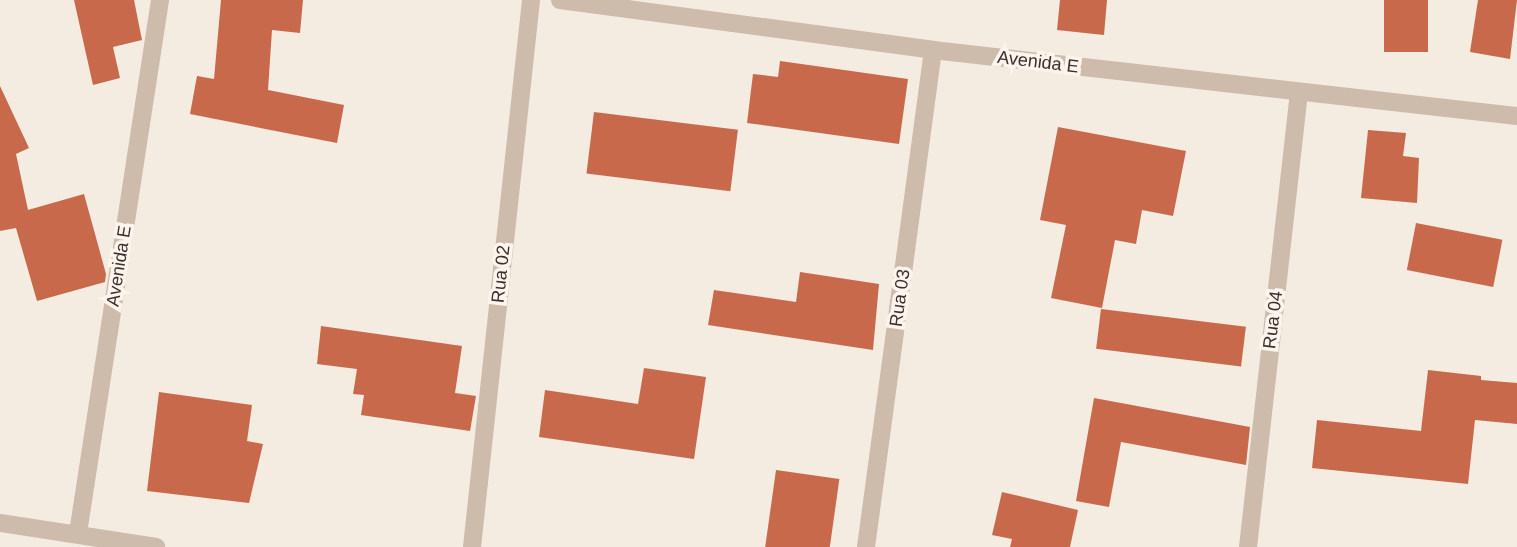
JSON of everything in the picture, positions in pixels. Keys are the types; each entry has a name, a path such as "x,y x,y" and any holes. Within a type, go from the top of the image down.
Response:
{"street":[{"name":"Avenida E","path":"78,533 160,0"},
{"name":"Rua 02","path":"472,547 531,0"},
{"name":"Avenida E","path":"560,0 933,50 1517,116"},
{"name":"Rua 03","path":"866,547 933,50"},
{"name":"Rua 04","path":"1248,547 1299,93"},
{"path":"0,523 156,547"}],"building":[{"path":"74,0 134,0 142,40 113,47 120,78 93,85"},
{"path":"221,0 303,0 300,33 272,30 268,90 344,105 337,143 190,114 197,76 214,79"},
{"path":"1060,0 1107,0 1104,35 1057,30"},
{"path":"1384,0 1428,0 1428,52 1384,52"},
{"path":"1478,0 1517,0 1510,59 1470,52"},
{"path":"780,61 908,79 899,144 747,123 753,74 778,77"},
{"path":"0,86 29,148 16,154 28,210 84,194 106,274 105,282 37,301 16,228 0,231"},
{"path":"594,112 738,130 730,191 586,174"},
{"path":"1058,127 1186,151 1173,216 1142,210 1136,244 1115,240 1102,308 1051,298 1066,225 1040,220"},
{"path":"1368,130 1406,133 1403,156 1419,158 1417,203 1361,198"},
{"path":"1416,223 1502,240 1493,287 1407,270"},
{"path":"800,272 879,284 873,350 708,325 714,290 796,302"},
{"path":"1101,309 1246,327 1241,366 1096,349"},
{"path":"321,326 462,346 455,393 476,396 470,431 361,415 364,395 353,394 357,369 317,364"},
{"path":"644,368 706,377 694,459 539,437 545,390 638,404"},
{"path":"1428,370 1481,376 1481,380 1517,383 1517,424 1475,420 1468,484 1312,468 1317,420 1421,431"},
{"path":"159,392 252,405 247,441 263,444 249,503 147,491"},
{"path":"1094,398 1250,427 1246,465 1121,442 1109,507 1076,501"},
{"path":"776,470 839,479 830,547 765,547"},
{"path":"1002,492 1078,510 1070,547 1010,547 1012,539 992,535"}]}
